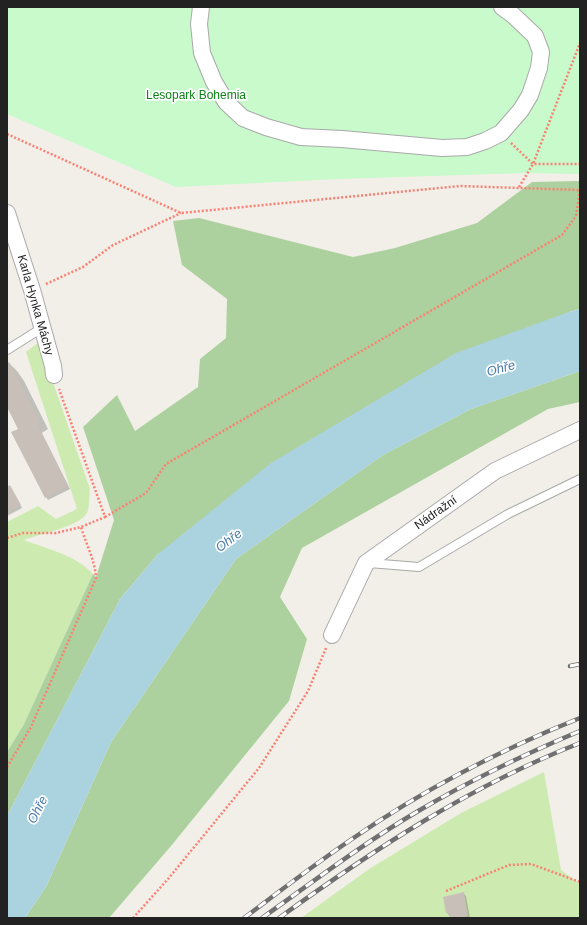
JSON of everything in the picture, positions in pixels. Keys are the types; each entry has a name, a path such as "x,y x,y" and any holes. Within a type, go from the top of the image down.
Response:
{"street":[{"path":"201,7 199,24 202,53 214,82 226,102 243,118 266,128 301,137 442,148 468,147 501,133 521,110 530,95 540,68 541,52 535,36 513,15 502,7"},
{"name":"Karla Hynka Máchy","path":"7,213 32,290 53,366 54,375"},
{"name":"Nádražní","path":"332,635 366,563 495,471 580,430"}],"lane":[{"path":"7,350 42,328"},
{"path":"366,563 419,567 508,514 580,479"}],"path":[{"path":"519,187 533,164 580,43"},
{"path":"501,133 533,164 580,164"},
{"path":"7,134 181,213"},
{"path":"7,538 23,533 56,533 81,527 105,517 146,494 166,464 562,236 576,216 580,190 460,186 181,213 113,245 83,267 32,290"},
{"path":"54,375 105,517"},
{"path":"7,767 30,727 96,578 96,566 85,541 81,527"},
{"path":"133,918 168,879 258,768 308,691 332,635"},
{"path":"446,891 509,865 530,864 580,882"}],"green space":[{"name":"Lesopark Bohemia","path":"7,7 580,7 580,174 525,173 339,179 176,187 7,114"},
{"path":"580,181 580,309 569,312 158,554 120,599 7,816 7,752 24,724 93,574 96,577 114,520 83,427 117,395 135,431 198,387 200,359 226,338 227,299 182,265 173,221 199,218 353,257 395,248 477,223 532,182"},
{"path":"39,342 90,489 89,508 83,518 68,526 24,540 70,557 86,567 93,574 25,722 7,752 7,522 38,506 56,519 77,509 26,352"},
{"path":"580,371 580,402 548,409 302,548 280,597 307,639 289,701 171,846 109,918 25,918 46,887 111,742 236,559 383,455 471,409"},
{"path":"544,772 561,870 580,884 580,918 301,918 369,869 461,813"}],"water":[{"name":"Ohře","path":"580,309 580,371 471,409 383,455 236,559 111,742 46,887 25,918 7,918 7,816 120,599 158,554 271,463 456,353"}],"building":[{"path":"9,362 38,419 35,420 68,486 45,498 11,432 18,429 7,407 7,363"},
{"path":"10,485 21,505 7,513 7,487"},
{"path":"464,892 468,916 462,918 450,918 448,913 446,913 443,897"}],"railway":[{"path":"570,666 580,664"},
{"path":"244,918 338,848 406,804 491,757 580,718"},
{"path":"262,918 360,848 420,810 498,768 580,731"},
{"path":"279,918 350,868 424,821 501,778 580,743"}]}
